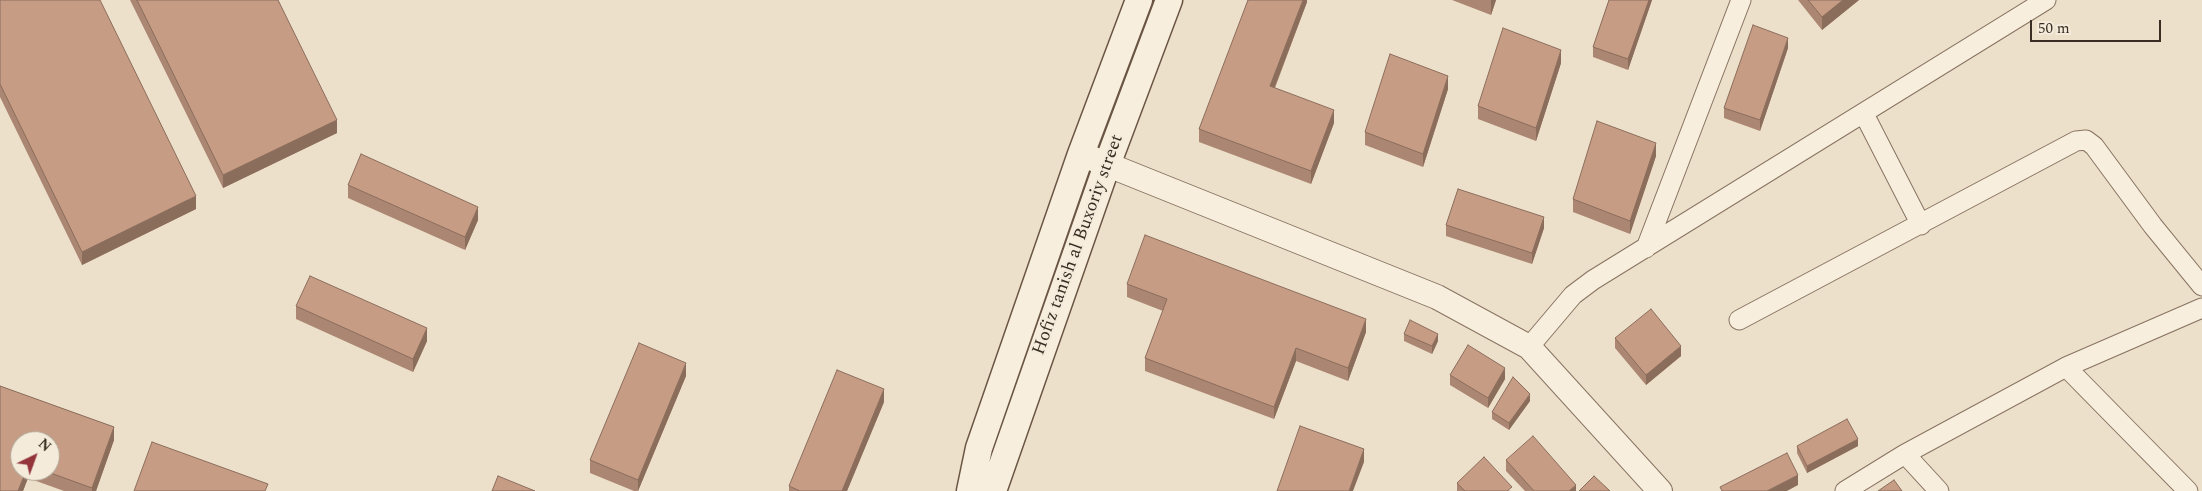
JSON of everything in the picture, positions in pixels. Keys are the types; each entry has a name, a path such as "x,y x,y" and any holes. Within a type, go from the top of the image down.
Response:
{"main road":[{"name":"Hofiz tanish al Buxoriy street","path":"970,491 979,448 1081,154 1139,0"},
{"name":"Hofiz tanish al Buxoriy street","path":"994,491 1107,165 1169,0"}],"street":[{"path":"1646,248 1741,0"},
{"path":"1529,347 1573,295 1593,280 2046,0"},
{"path":"1864,114 1921,225"},
{"path":"1739,320 2076,141 2086,140 2094,146 2153,226 2202,286"},
{"path":"1081,154 1437,296 1529,347 1660,491"},
{"path":"1845,491 1905,454 2066,366 2202,308"},
{"path":"2066,366 2188,491"},
{"path":"1905,454 1939,491"}],"building":[{"path":"0,0 100,0 196,196 82,252 0,84"},
{"path":"137,0 278,0 337,120 223,175"},
{"path":"1248,0 1303,0 1270,86 1334,110 1311,171 1199,129"},
{"path":"1609,0 1649,0 1628,59 1593,47"},
{"path":"1808,0 1843,0 1822,17"},
{"path":"1753,25 1788,38 1760,120 1724,108"},
{"path":"1503,28 1561,50 1536,128 1478,106"},
{"path":"1390,54 1448,76 1423,154 1365,132"},
{"path":"1597,121 1656,143 1630,221 1573,199"},
{"path":"361,154 478,207 465,237 348,185"},
{"path":"1458,189 1544,217 1532,253 1446,225"},
{"path":"1145,235 1366,319 1348,368 1296,348 1274,407 1145,358 1167,299 1127,284"},
{"path":"310,276 427,328 413,359 296,306"},
{"path":"1651,309 1681,346 1646,375 1615,338"},
{"path":"1410,320 1438,334 1432,346 1404,334"},
{"path":"639,343 686,363 638,480 590,460"},
{"path":"1468,345 1505,368 1488,398 1450,375"},
{"path":"837,370 884,389 842,491 800,491 789,486"},
{"path":"1513,377 1530,394 1509,423 1492,412"},
{"path":"0,386 114,427 92,488 60,476 60,431 10,431 10,481 22,481 18,491 0,491"},
{"path":"1847,419 1858,439 1807,466 1797,446"},
{"path":"1300,426 1364,449 1349,491 1277,491"},
{"path":"1533,436 1576,485 1569,491 1534,491 1506,460"},
{"path":"152,442 268,484 265,491 134,491"},
{"path":"1787,453 1798,475 1767,491 1722,491 1720,487"},
{"path":"1484,457 1512,487 1507,491 1465,491 1457,483"},
{"path":"498,476 535,491 492,491"},
{"path":"1594,476 1610,491 1579,491"},
{"path":"1894,480 1902,491 1878,491"}]}
